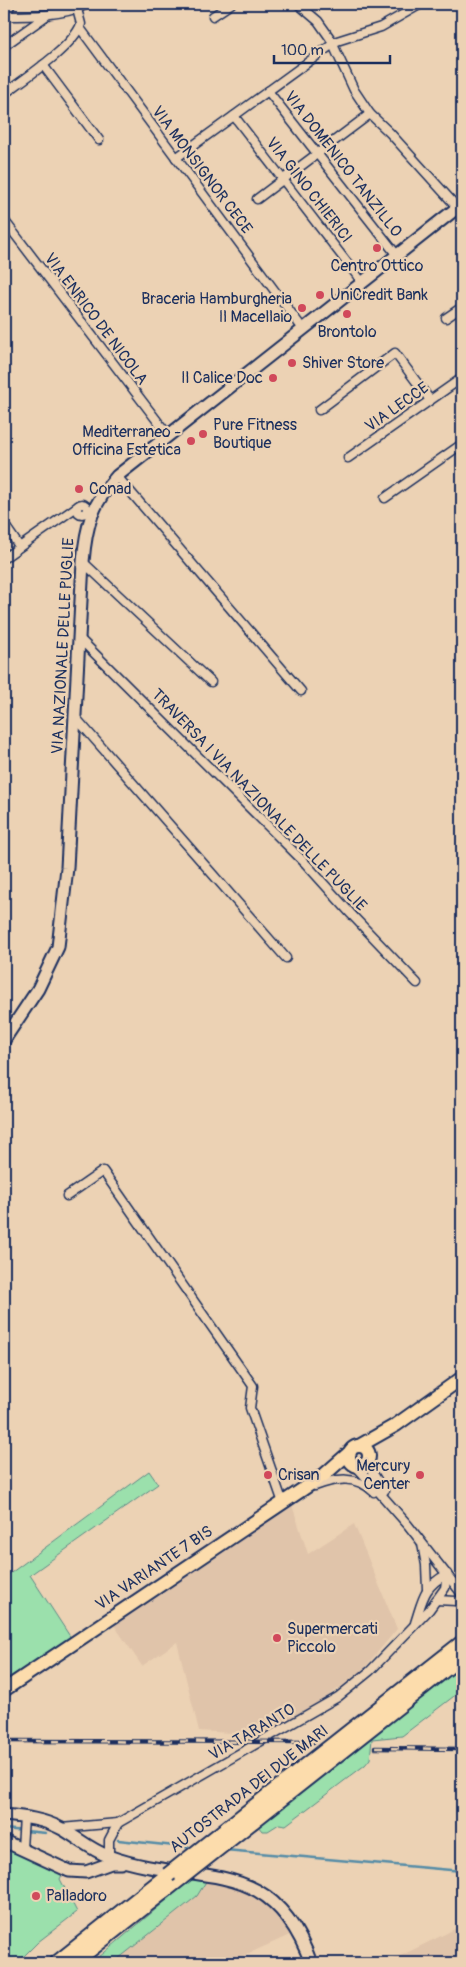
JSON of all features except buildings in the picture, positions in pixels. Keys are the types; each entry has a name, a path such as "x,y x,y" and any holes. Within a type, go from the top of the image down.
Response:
{"highway":[{"name":"AUTOSTRADA DEI DUE MARI","path":"73,1963 182,1877 249,1817 462,1643"},
{"name":"AUTOSTRADA DEI DUE MARI","path":"57,1963 168,1875 249,1817 462,1656"},
{"path":"86,1963 182,1877"}],"main road":[{"name":"VIA NAZIONALE DELLE PUGLIE","path":"4,1040 38,989 58,947 67,868 83,562 87,527 100,496 117,476 396,254 460,206"},
{"name":"VIA VARIANTE 7 BIS","path":"4,1690 198,1558 283,1503 324,1475 354,1449 396,1425 462,1378"},
{"name":"VIA VARIANTE 7 BIS","path":"369,1458 396,1425"},
{"path":"354,1449 367,1451 369,1458 362,1466 356,1466 350,1462 354,1449"},
{"name":"VIA VARIANTE 7 BIS","path":"324,1475 356,1466"},
{"path":"4,1815 23,1826 44,1821 61,1828 99,1852 138,1865"},
{"path":"4,1842 22,1848 69,1871 86,1872 100,1866 120,1863 226,1878 256,1891 276,1904 290,1919 300,1936 311,1963"},
{"path":"100,1866 109,1856"}],"street":[{"path":"4,16 12,4"},
{"path":"4,16 48,14 77,9 88,4"},
{"path":"213,16 231,4"},
{"path":"298,4 318,21 333,44 354,90 370,114 460,206"},
{"path":"176,158 333,44 381,27 421,4"},
{"path":"4,94 43,65 80,28 80,17 77,9"},
{"path":"4,46 48,14"},
{"name":"VIA MONSIGNOR CECE","path":"80,28 303,329"},
{"path":"43,65 99,140"},
{"name":"VIA DOMENICO TANZILLO","path":"268,91 396,254"},
{"path":"257,199 370,114"},
{"name":"VIA GINO CHIERICI","path":"234,116 362,282"},
{"name":"VIA ENRICO DE NICOLA","path":"4,220 168,435"},
{"path":"446,318 462,307"},
{"path":"319,410 395,353 430,400"},
{"name":"VIA LECCE","path":"348,458 462,378"},
{"path":"385,498 462,444"},
{"path":"117,476 301,691"},
{"path":"4,558 19,546 100,496"},
{"path":"81,508 87,527"},
{"path":"4,524 19,546"},
{"path":"83,562 211,682"},
{"name":"TRAVERSA I VIA NAZIONALE DELLE PUGLIE","path":"79,638 306,864 417,983"},
{"path":"76,718 286,958"},
{"path":"67,1196 103,1171 254,1386 250,1408 283,1503"},
{"path":"369,1458 372,1472 395,1510"},
{"path":"356,1466 395,1510 462,1594"},
{"path":"295,1494 328,1481 349,1479 367,1486 389,1507 395,1510"},
{"name":"VIA TARANTO","path":"415,1625 427,1589 426,1565 422,1543"},
{"path":"427,1589 433,1582 447,1574"},
{"name":"VIA TARANTO","path":"118,1823 338,1698 370,1671 415,1625 445,1588 447,1574"},
{"path":"436,1600 456,1601 462,1604"},
{"path":"61,1828 118,1823"},
{"path":"109,1856 109,1840 118,1823"},
{"path":"22,1848 23,1826"}],"shaded area":[{"path":"292,1505 308,1554 354,1524 397,1629 361,1672 328,1696 269,1731 247,1734 199,1731 177,1642 142,1666 114,1625 195,1568"},
{"path":"207,1880 233,1886 259,1898 276,1912 292,1934 243,1956 219,1963 113,1963 197,1896"},
{"path":"462,1925 462,1963 386,1963 445,1934"}],"green space":[{"path":"149,1471 158,1484 30,1575 71,1638 4,1684 4,1578"},
{"path":"462,1665 462,1690 402,1736 372,1739 370,1759 365,1765 286,1825 279,1824 268,1831 262,1831 258,1826"},
{"name":"Palladoro","path":"4,1845 63,1873 60,1879 77,1912 38,1942 17,1963 4,1963"},
{"path":"194,1877 207,1880 197,1896 113,1963 92,1963"}],"waterway":[{"path":"4,1829 46,1833"},
{"path":"118,1840 194,1848"},
{"path":"225,1850 462,1871"}],"railway":[{"path":"4,1741 313,1742"},
{"path":"375,1748 462,1749"}],"place":[{"name":"Centro Ottico","path":"377,248"},
{"name":"UniCredit Bank","path":"320,295"},
{"name":"Braceria Hamburgheria Il Macellaio","path":"302,308"},
{"name":"Brontolo","path":"347,314"},
{"name":"Shiver Store","path":"292,363"},
{"name":"Il Calice Doc","path":"273,378"},
{"name":"Pure Fitness Boutique","path":"203,434"},
{"name":"Mediterraneo - Officina Estetica","path":"191,441"},
{"name":"Conad","path":"79,489"},
{"name":"Crisan","path":"268,1475"},
{"name":"Mercury Center","path":"420,1475"},
{"name":"Supermercati Piccolo","path":"277,1638"},
{"name":"Palladoro","path":"36,1896"}]}
